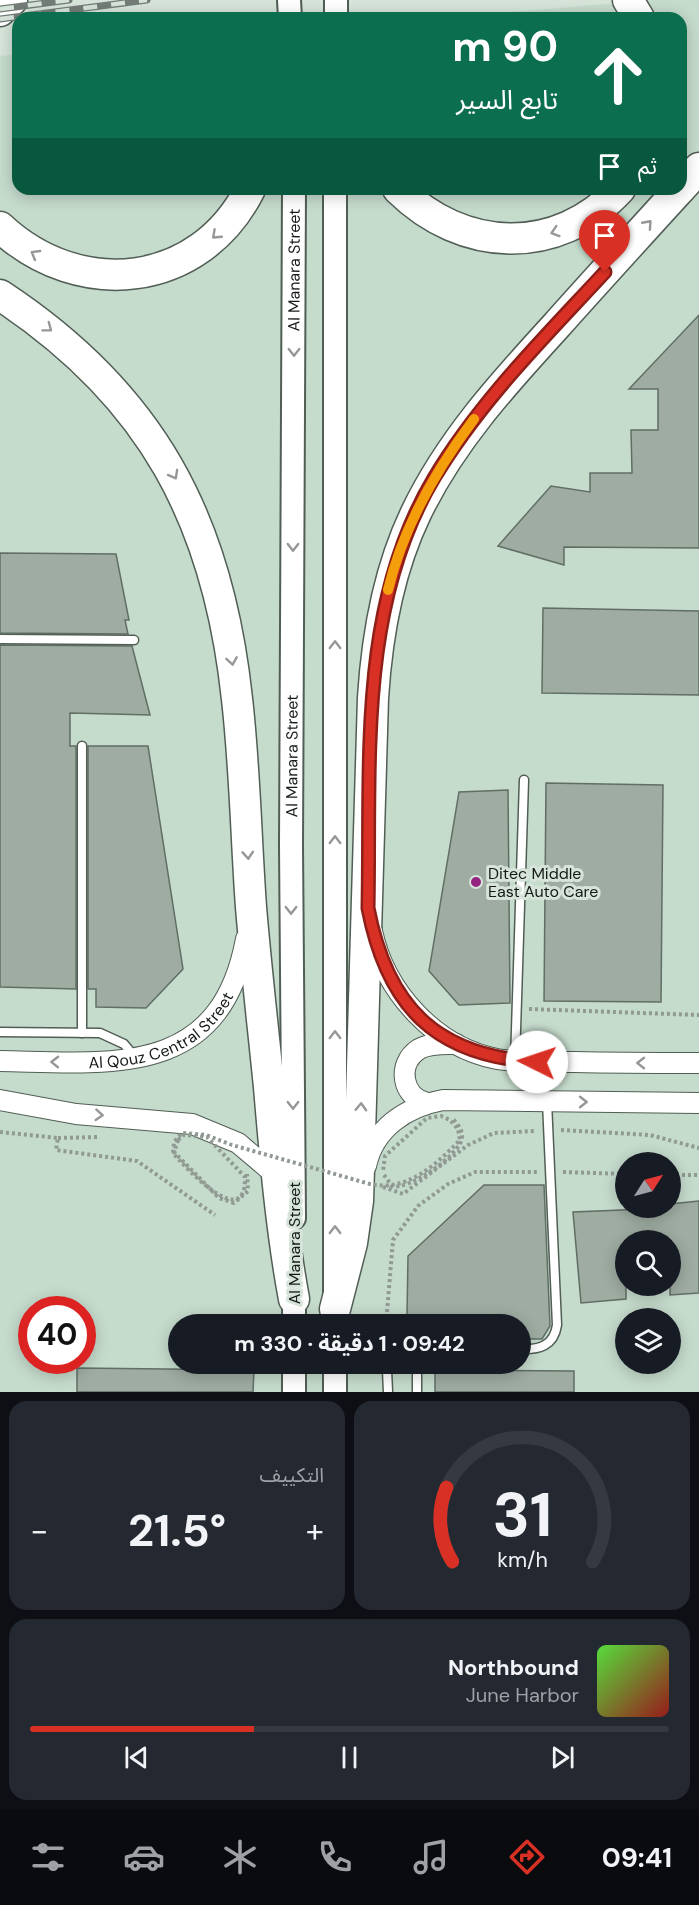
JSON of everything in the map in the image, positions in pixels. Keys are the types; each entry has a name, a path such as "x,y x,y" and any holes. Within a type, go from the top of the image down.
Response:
{"highway":[{"path":"0,11 12,0"},
{"path":"687,182 699,168"},
{"path":"0,227 30,252 61,267 103,275 137,274 162,268 207,243 226,226 242,206 247,195"},
{"path":"404,195 414,204 451,226 491,237 532,239 559,231 584,219 614,195"},
{"path":"336,1314 352,1243 358,1201 375,660 389,585 416,514 448,456 482,410 676,195"},
{"path":"0,295 51,330 100,374 161,452 192,510 216,584 232,661 237,699 252,907 277,1176 294,1312"}],"main road":[{"name":"Al Manara Street","path":"294,195 291,858 294,1312"},
{"path":"335,195 335,1314"},
{"path":"294,1374 294,1392"},
{"path":"335,1374 335,1392"}],"street":[{"name":"Al Qouz Central Street","path":"0,1061 105,1063 137,1059 168,1050 193,1036 217,1013 227,999 240,968 252,907"},
{"path":"368,908 374,939 394,986 422,1019 456,1044 496,1059 515,1061 699,1063"},
{"path":"427,1103 412,1096 407,1088 404,1079 407,1062 419,1050 427,1046 456,1044"},
{"path":"358,1201 369,1150 379,1136 408,1110 427,1103 461,1098 547,1102 699,1103"},
{"path":"0,1100 76,1114 192,1124 238,1143 277,1176"}],"lane":[{"path":"0,639 134,640"},
{"path":"82,746 82,1033"},
{"path":"515,1061 524,780"},
{"path":"0,1032 100,1033 116,1039 137,1059"},
{"path":"531,1349 544,1347 556,1332 547,1102"},
{"path":"387,1374 388,1392"},
{"path":"417,1375 417,1392"}],"path":[{"path":"517,1008 699,1015"},
{"path":"174,1129 207,1134 215,1142 247,1174 248,1191 234,1203 219,1198 211,1191 204,1184 183,1163 174,1152 178,1140 184,1135 207,1137 241,1171 245,1177 242,1193 236,1198 219,1196 210,1190 200,1183 173,1153 174,1142 182,1133 206,1135 215,1138 232,1145 370,1184 378,1186 388,1186 397,1185 406,1183 446,1155 460,1140 458,1129 450,1120 441,1116 427,1118 385,1156 383,1171 386,1179 392,1186 397,1188 428,1173 448,1157 462,1141 462,1132 454,1120 442,1113 427,1116 382,1152 376,1173 380,1180 384,1188 404,1194 468,1145 494,1133 548,1130 650,1135 699,1148"},
{"path":"0,1132 58,1138 100,1137"},
{"path":"58,1138 56,1150 137,1161 215,1215"},
{"path":"387,1296 393,1240 409,1216 428,1197 475,1172 615,1174"},
{"path":"681,1175 699,1175"}],"shaded area":[{"path":"654,0 699,0 699,1392 0,1392 0,56 12,55 12,195 687,195 687,12 511,12"}],"building":[{"path":"699,315 699,548 564,547 564,565 498,546 551,486 590,492 590,473 632,473 631,430 658,430 658,389 629,389"},
{"path":"0,553 116,554 129,620 125,620 128,634 0,633"},
{"path":"543,608 699,611 699,695 542,693"},
{"path":"0,645 132,646 150,715 70,713 70,746 76,746 76,989 0,987"},
{"path":"88,746 148,746 183,969 146,1008 96,1007 96,989 88,989"},
{"path":"546,783 663,785 661,1002 544,1001"},
{"name":"Ditec Middle East Auto Care","path":"508,790 510,1003 459,1005 429,971 459,792"},
{"path":"484,1185 544,1185 550,1326 542,1339 531,1339 531,1314 407,1314 408,1256"},
{"path":"699,1201 699,1293 681,1294 681,1230 615,1230 615,1296 626,1296 626,1299 581,1303 573,1212 615,1210 615,1218 681,1218 681,1203"},
{"path":"96,1368 168,1369 168,1374 254,1374 253,1392 77,1392 77,1374 96,1374"},
{"path":"531,1371 574,1371 574,1392 435,1392 435,1374 531,1374"}],"railway":[{"path":"0,9 69,0"},
{"path":"54,12 147,0"},
{"path":"0,19 12,17"}],"slow traffic":[{"path":"388,590 401,549 433,480 474,419"}],"place":[{"name":"Ditec Middle East Auto Care","path":"476,882"}],"route":[{"path":"537,1062 496,1059 476,1053 438,1033 407,1004 384,968 374,939 368,908 375,660 389,585 401,549 433,480 453,448 500,387 605,272"}]}
